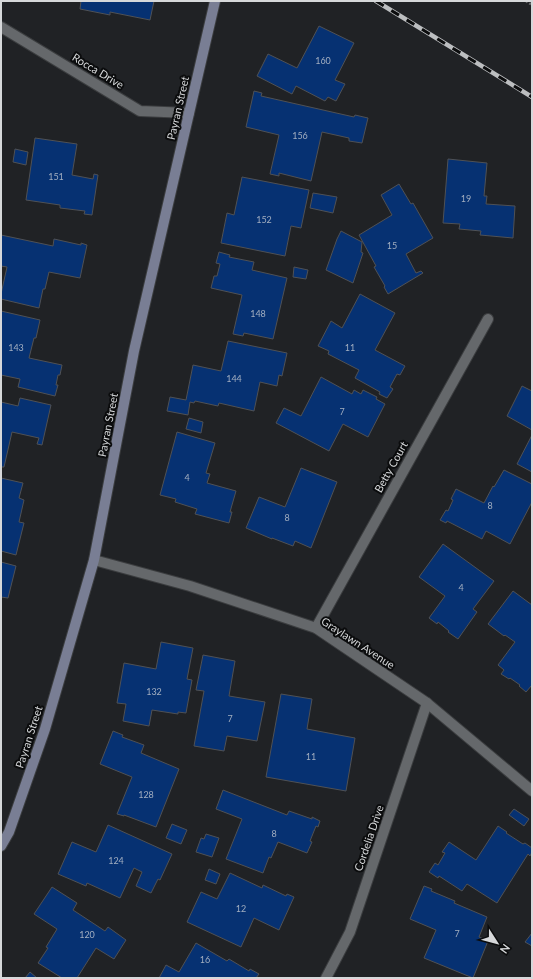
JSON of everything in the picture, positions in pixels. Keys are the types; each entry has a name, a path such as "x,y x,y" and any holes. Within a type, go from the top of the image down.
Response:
{"main road":[{"name":"Payran Street","path":"1,846 9,832 45,729 94,560 134,351 216,1"}],"street":[{"name":"Rocca Drive","path":"1,27 140,110 189,113"},
{"name":"Betty Court","path":"316,628 488,318"},
{"name":"Graylawn Avenue","path":"94,560 190,586 316,628 427,703 532,791"},
{"name":"Cordelia Drive","path":"326,978 350,932 427,703"}],"path":[{"path":"526,1 532,5"}],"building":[{"path":"81,1 154,1 150,20 110,12 110,15 80,9"},
{"path":"319,26 354,43 335,80 345,84 336,101 328,97 325,101 296,86 292,94 257,76 268,54 297,68"},
{"path":"254,91 262,93 261,96 354,117 355,115 368,118 362,143 349,141 349,138 322,132 311,181 279,173 279,176 270,174 279,135 246,127"},
{"path":"35,138 77,144 72,175 93,179 94,174 98,175 92,215 84,214 85,211 60,208 60,205 26,200"},
{"path":"15,149 28,152 26,165 13,162"},
{"path":"448,159 487,163 484,196 487,196 486,204 515,206 513,238 480,235 481,231 459,229 460,224 443,223"},
{"path":"242,177 309,190 301,228 291,226 285,256 221,243 227,213 234,215"},
{"path":"399,184 411,204 413,203 433,238 406,254 416,273 421,271 423,273 388,294 374,267 376,266 359,235 392,215 381,195"},
{"path":"313,193 337,197 333,213 310,208"},
{"path":"341,231 362,242 361,252 363,253 353,283 326,270"},
{"path":"1,235 53,246 54,239 87,245 80,278 49,272 45,289 43,289 39,308 1,299 7,267 1,266"},
{"path":"219,252 230,255 229,257 254,262 252,270 287,278 273,339 244,333 243,336 233,334 242,295 211,288 214,276 217,276 220,264 216,263"},
{"path":"294,267 308,270 306,279 293,277"},
{"path":"360,294 395,313 375,350 405,366 400,375 397,374 390,387 393,389 387,398 379,394 380,392 355,378 359,370 328,354 329,351 318,346 331,321 342,328"},
{"path":"1,311 40,320 29,358 62,365 60,375 58,375 56,385 58,385 55,396 18,387 20,379 1,375"},
{"path":"228,341 287,353 282,376 279,375 277,386 260,382 254,411 219,403 218,406 195,401 194,403 190,402 188,415 167,411 170,397 186,400 193,365 221,371"},
{"path":"321,377 352,394 354,390 361,394 363,390 377,397 376,399 385,404 368,437 343,424 329,451 276,423 284,408 301,416"},
{"path":"522,386 532,391 532,430 507,416"},
{"path":"20,398 51,405 42,445 37,444 39,438 12,432 4,467 1,467 1,402 18,406"},
{"path":"189,418 203,422 201,433 186,429"},
{"path":"177,432 215,443 206,473 210,474 207,483 236,491 230,512 232,512 229,523 195,514 197,509 175,502 176,499 160,495"},
{"path":"532,435 532,472 517,464"},
{"path":"301,468 337,482 311,548 295,541 293,546 246,528 259,497 285,507"},
{"path":"504,470 532,484 532,502 510,544 486,531 482,539 447,521 446,523 440,520 446,510 448,511 453,500 451,499 456,489 484,503"},
{"path":"1,478 23,483 19,498 24,500 19,522 24,523 16,555 1,551"},
{"path":"443,544 494,581 473,609 477,612 458,639 438,622 437,624 429,618 445,596 419,577"},
{"path":"1,562 16,566 8,598 1,597"},
{"path":"513,591 532,605 532,685 526,692 519,686 520,685 501,674 504,670 498,665 515,642 488,624"},
{"path":"161,642 193,648 187,679 192,680 186,713 178,712 178,714 152,710 149,726 123,721 126,704 117,703 124,663 156,669"},
{"path":"203,655 235,661 229,696 265,702 257,741 227,736 224,751 194,746 204,691 196,690"},
{"path":"281,694 312,699 307,729 355,738 346,791 266,777"},
{"path":"113,731 123,735 122,737 144,745 141,753 179,769 156,827 124,815 117,814 132,777 100,764"},
{"path":"223,790 287,815 289,811 312,819 312,817 320,821 318,827 316,826 310,841 312,842 307,853 278,842 271,858 269,857 263,873 226,859 242,819 216,809"},
{"path":"514,809 529,819 524,826 509,815"},
{"path":"172,824 187,830 181,844 166,838"},
{"path":"108,825 172,854 160,880 158,879 151,893 136,886 142,872 134,868 120,898 87,883 86,886 58,874 72,842 96,852"},
{"path":"498,826 523,844 525,843 532,848 532,852 530,856 528,854 497,903 467,884 462,891 439,876 438,878 429,872 435,863 438,865 445,853 442,852 449,842 476,860"},
{"path":"206,834 219,838 212,857 196,852 201,838 204,839"},
{"path":"209,869 220,874 216,884 205,880"},
{"path":"230,873 262,888 263,885 286,896 287,894 294,897 279,930 254,918 241,947 187,922 201,892 217,899"},
{"path":"424,886 432,889 431,891 455,901 454,903 487,917 479,937 488,941 473,978 424,958 436,930 410,919"},
{"path":"52,887 77,903 73,910 105,931 108,927 126,940 114,959 96,948 77,978 62,978 38,963 48,948 46,947 57,929 34,914"},
{"path":"532,933 532,946 525,942"},
{"path":"196,943 227,961 229,959 249,971 250,969 259,974 256,978 159,978 166,965 179,972"},
{"path":"30,972 37,978 25,978"}],"railway":[{"path":"376,1 532,97"}]}
